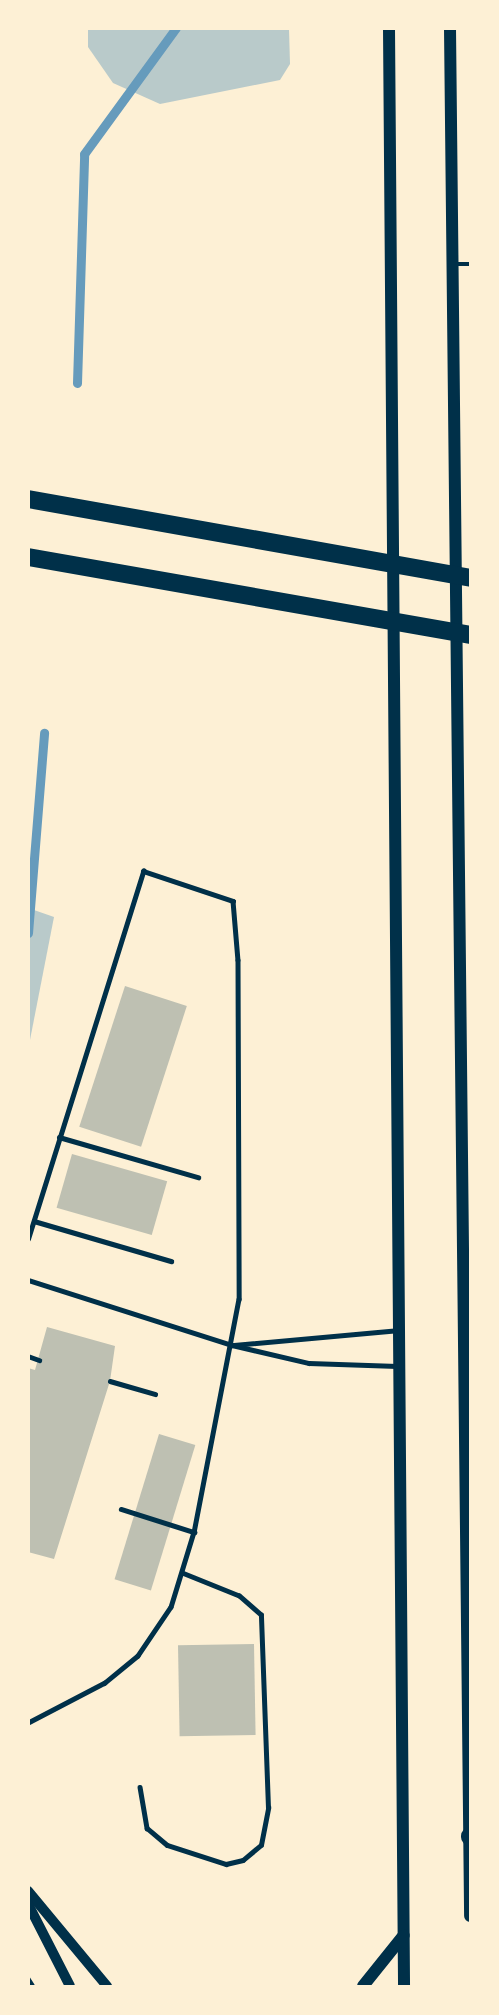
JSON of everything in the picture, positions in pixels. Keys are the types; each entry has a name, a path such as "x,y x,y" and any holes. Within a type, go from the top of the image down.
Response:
{"highway":[{"path":"28,499 320,554 471,579"},
{"path":"28,556 322,611 471,635"}],"main road":[{"path":"389,28 404,1986"},
{"path":"450,28 471,1916"},
{"path":"363,1986 405,1935"}],"street":[{"path":"28,1891 107,1986"},
{"path":"28,1904 70,1986"}],"lane":[{"path":"453,264 471,264"},
{"path":"28,1239 143,871 233,901 238,960 239,1299 232,1345 194,1532 166,1615 129,1666 28,1723"},
{"path":"59,1137 198,1177"},
{"path":"34,1221 171,1261"},
{"path":"28,1280 232,1345 309,1363 399,1366"},
{"path":"232,1345 399,1330"},
{"path":"28,1356 39,1360"},
{"path":"110,1381 155,1394"},
{"path":"121,1509 194,1532"},
{"path":"140,1787 147,1828 167,1845 226,1864 243,1860 261,1845 268,1808 261,1615 239,1596 182,1573"}],"path":[{"path":"28,1977 33,1986"}],"shaded area":[{"path":"88,29 289,29 290,64 280,80 160,104 113,83 88,47"},
{"path":"34,910 54,917 29,1045 28,916"}],"building":[{"path":"125,986 187,1006 141,1147 79,1127"},
{"path":"72,1154 167,1181 152,1235 57,1208"},
{"path":"47,1327 115,1346 110,1381 54,1559 28,1552 28,1368 35,1370"},
{"path":"159,1434 195,1445 151,1590 115,1579"},
{"path":"254,1644 256,1735 180,1736 178,1645"}],"waterway":[{"path":"77,383 84,154 176,28"},
{"path":"28,933 44,733"}]}
